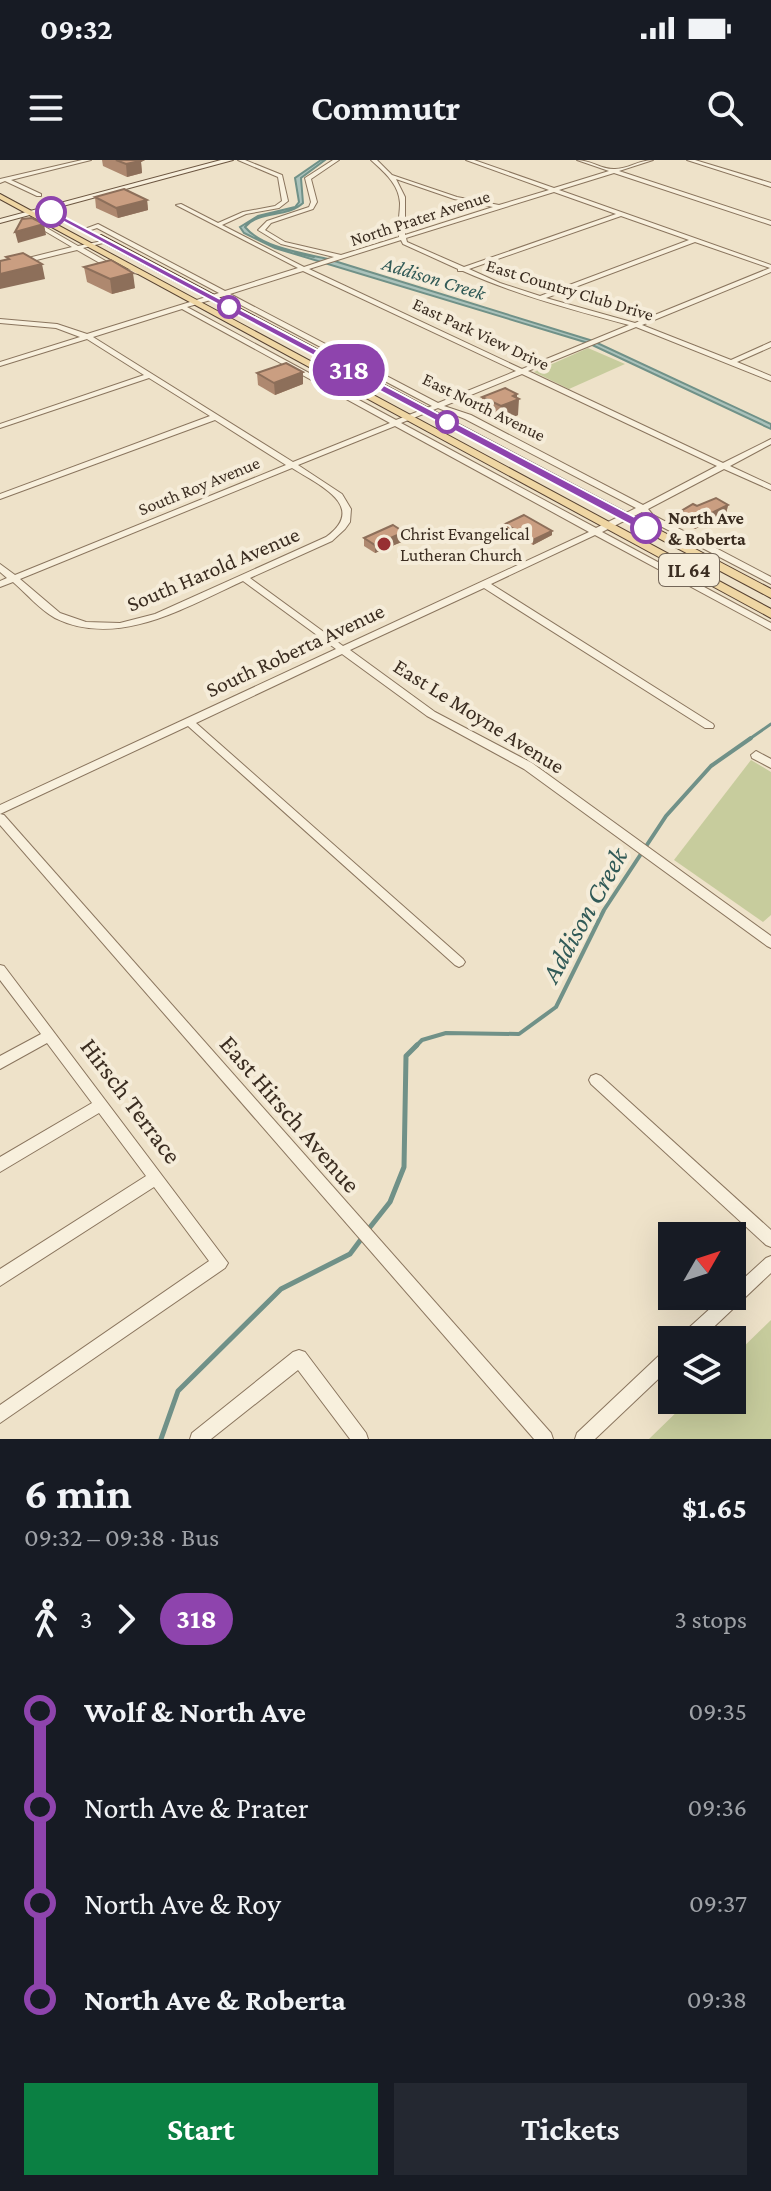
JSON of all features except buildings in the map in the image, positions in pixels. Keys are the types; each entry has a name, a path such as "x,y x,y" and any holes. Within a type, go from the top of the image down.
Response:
{"main road":[{"path":"0,218 229,160"},
{"name":"IL 64","path":"2,181 43,208"},
{"name":"IL 64","path":"0,196 29,211"},
{"name":"East North Avenue","path":"43,208 220,296 332,361 432,409 525,464 771,594"},
{"name":"East North Avenue","path":"29,211 280,348 404,420 476,454 602,528 771,614"},
{"path":"317,344 332,361"},
{"path":"265,353 280,348"},
{"path":"476,454 502,479"},
{"path":"525,464 538,454"},
{"path":"736,595 771,627"}],"street":[{"path":"2,181 83,160"},
{"path":"218,225 245,213 277,207 285,201 280,176 241,160"},
{"path":"336,160 308,178 314,202 311,208 265,224 261,230 283,243 340,259"},
{"path":"374,160 392,176 402,194 402,239"},
{"path":"469,160 771,268"},
{"path":"580,160 771,223"},
{"name":"North Prater Avenue","path":"0,364 650,160"},
{"path":"690,160 771,185"},
{"path":"392,176 456,198 500,207"},
{"path":"2,181 39,195"},
{"name":"East Park View Drive","path":"179,205 522,372 771,488"},
{"path":"460,270 621,214"},
{"path":"50,223 40,226 114,269 140,272"},
{"name":"East North Avenue","path":"85,230 98,226 220,296 317,344 432,409 468,417 643,508"},
{"name":"East Country Club Drive","path":"402,239 460,270 539,299 636,325 771,379"},
{"path":"539,299 695,240"},
{"path":"0,267 105,241"},
{"name":"South Roy Avenue","path":"0,584 771,268"},
{"name":"East North Avenue","path":"184,308 265,353 404,420 502,479 602,528 771,627"},
{"path":"0,321 57,326 88,337 293,464"},
{"path":"732,362 771,344"},
{"path":"0,426 149,376"},
{"path":"0,497 215,417"},
{"name":"South Roberta Avenue","path":"0,810 625,517 771,441"},
{"name":"South Harold Avenue","path":"0,567 57,615 71,622 120,626 158,616 329,539 348,521 348,509 342,498 293,464"},
{"path":"643,508 650,517 771,581"},
{"name":"East Le Moyne Avenue","path":"244,578 340,651 451,727 504,751 528,766 771,943"},
{"path":"484,584 709,726"},
{"path":"189,722 459,962"},
{"path":"756,755 771,764"},
{"name":"East Hirsch Avenue","path":"0,818 545,1439"},
{"name":"Hirsch Terrace","path":"0,971 220,1263 0,1415"},
{"path":"0,1063 49,1036"},
{"path":"596,1080 771,1240"},
{"path":"0,1165 101,1105"},
{"path":"0,1278 156,1178"},
{"path":"703,1326 771,1263"},
{"path":"198,1439 299,1358 360,1439"},
{"path":"583,1439 658,1368"}],"green space":[{"path":"588,348 625,364 569,389 534,372"},
{"path":"751,760 771,772 771,915 763,922 674,860"},
{"path":"771,1320 771,1439 649,1439 675,1414 746,1414 746,1344"}],"water":[{"path":"325,160 301,178 303,203 289,211 258,218 245,227 262,240 284,249 328,259 593,341 771,424 771,429 588,343 275,248 244,233 240,227 258,216 295,207 299,202 295,178"}],"waterway":[{"name":"Addison Creek","path":"295,253 314,257"},
{"name":"Addison Creek","path":"748,740 771,724"},
{"name":"Addison Creek","path":"367,1231 390,1202 404,1167 406,1056 422,1040 446,1033 519,1034 556,1007 604,910 666,816 711,766 751,738"},
{"name":"Addison Creek","path":"161,1439 178,1391 281,1289 350,1254 362,1238"}],"bus line":[{"name":"318","path":"51,212 646,528"}],"place":[{"name":"North Ave & Roberta","path":"646,528"},
{"name":"Christ Evangelical Lutheran Church","path":"384,544"}]}
